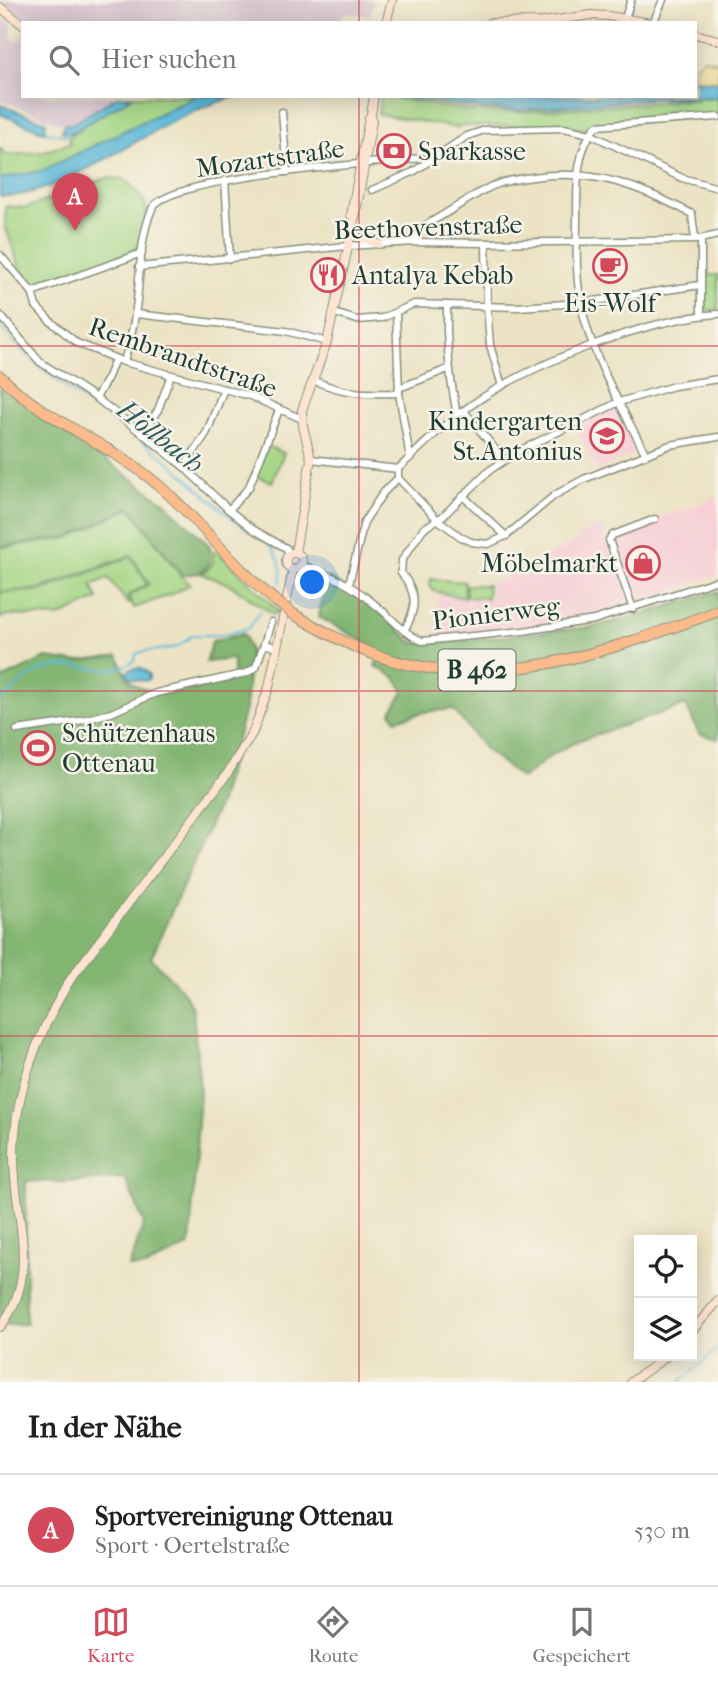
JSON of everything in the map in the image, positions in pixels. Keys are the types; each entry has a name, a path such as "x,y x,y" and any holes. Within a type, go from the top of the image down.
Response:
{"main road":[{"name":"B 462","path":"0,376 13,390 42,410 141,471 188,514 256,585 277,602 336,639 378,656 451,670 521,668 566,660 626,643 718,611"}],"street":[{"path":"387,21 392,0"},
{"path":"625,18 631,0"},
{"path":"653,21 663,0"},
{"path":"0,7 21,23"},
{"path":"550,21 591,15 641,21"},
{"path":"697,35 718,40"},
{"path":"297,567 286,562 293,553 311,459 302,419 306,397 327,342 334,313 372,121 374,98"},
{"path":"282,112 287,172"},
{"path":"646,455 593,346 581,303 577,271 577,174 590,134 596,126 718,117"},
{"path":"372,190 413,172 467,136 485,130 564,128 590,134 682,178 718,188"},
{"name":"Mozartstraße","path":"124,362 136,314 139,267 153,206 175,193 225,180 422,158 428,161"},
{"path":"347,246 353,230 362,165"},
{"path":"415,242 416,230 439,219 487,188 508,181 557,173 618,182 648,191 692,214 698,239 701,315"},
{"path":"225,180 230,259"},
{"path":"353,230 379,244"},
{"name":"Beethovenstraße","path":"139,267 347,246 415,242 577,242 698,239 718,236"},
{"path":"486,243 490,345 502,386"},
{"path":"32,292 142,253"},
{"name":"Rembrandtstraße","path":"0,255 32,292 36,306 77,342 124,362 250,396 302,419"},
{"path":"334,313 357,320 382,318 414,304 517,307 581,303 701,285"},
{"path":"447,305 448,369 456,410 461,412 505,460"},
{"path":"396,313 399,390 410,458"},
{"path":"136,314 277,329 327,342"},
{"path":"718,314 701,315 593,346 502,386 461,412 398,469 398,478 437,519 471,542 488,544 506,536 560,492 584,479 679,442 718,437"},
{"path":"0,315 40,362 97,396 145,431 186,464 229,510 254,530 301,557 282,625 264,707 241,753 72,977 48,1018 33,1051 20,1099 14,1152 25,1261 19,1294 14,1307 0,1327"},
{"path":"97,396 115,359"},
{"path":"313,380 336,391 362,394 399,390 448,369"},
{"path":"145,431 158,410 170,375"},
{"path":"404,631 415,604 410,585 401,573 402,560 430,522 437,519 505,460 558,430 619,402 674,386 718,379"},
{"path":"186,464 207,432 224,389"},
{"path":"229,510 249,487 279,411"},
{"path":"311,459 398,469"},
{"path":"349,584 363,522 383,493 398,478"},
{"path":"463,496 506,536"},
{"path":"633,609 609,540 613,535 655,519"},
{"name":"Pionierweg","path":"297,567 339,578 349,584 418,640 594,620 718,580"},
{"path":"17,730 111,713 156,693 247,673 257,667 271,622"},
{"path":"264,644 278,648"},
{"path":"697,1325 718,1301"},
{"path":"631,1382 660,1361"}],"shaded area":[{"path":"1,0 374,0 370,16 343,13 341,21 27,21"},
{"path":"0,16 12,25 11,37 18,42 21,38 21,98 113,98 71,124 59,123 0,100"},
{"name":"Kindergarten St.Antonius","path":"615,407 640,448 639,452 597,471 575,425"},
{"path":"718,497 718,576 550,625 481,630 434,638 439,593 490,600 491,580 504,579 601,525 607,540"}],"green space":[{"path":"131,98 192,98 44,170 0,179 0,147 3,153 28,154 46,151 70,143 69,136 82,129 81,127"},
{"path":"381,98 471,111 519,112 718,98 718,114 592,126 587,130 565,126 457,128 378,114"},
{"path":"107,178 124,179 143,200 146,220 143,235 136,248 132,252 31,288 28,278 23,276 5,225 6,206 26,208"},
{"path":"704,275 718,275 718,310 705,310"},
{"path":"4,387 164,502 210,546 210,563 200,573 182,575 130,507 69,537 0,547 0,389"},
{"path":"267,446 284,453 272,482 255,476"},
{"path":"130,508 181,576 190,584 172,594 134,608 129,597 149,584 131,555 39,589 0,592 0,548 69,538"},
{"path":"213,551 218,552 280,612 273,614 229,584 202,574 213,564"},
{"path":"131,557 147,584 127,596 130,603 128,604 108,578 92,585 98,599 59,617 8,615 0,618 0,593 40,591"},
{"path":"329,577 386,617 412,642 426,644 592,627 718,591 718,739 699,734 686,705 577,741 553,754 522,779 485,749 453,709 424,712 396,720 391,712 404,692 395,677 375,666 378,659 367,643 319,617"},
{"path":"431,579 465,582 464,598 434,591 430,586"},
{"path":"466,585 488,585 487,598 466,597"},
{"path":"244,634 250,652 245,709 220,802 151,958 184,992 193,1010 200,1091 190,1245 145,1267 129,1267 144,1223 125,1178 66,1182 26,1181 26,1324 0,1325 0,680 46,658 75,662 118,656 128,679 140,688 166,692 195,689 233,680 233,659 206,662 212,641"}],"sand":[{"path":"704,58 718,62 718,81 697,80 697,63"}],"water":[{"path":"697,81 718,82 718,97 697,98"},
{"path":"115,98 131,98 71,133 62,132 64,124 72,124"},
{"path":"192,98 231,98 181,118 56,184 34,192 0,196 0,179 44,170"},
{"path":"407,98 685,98 518,110 485,109"},
{"path":"0,105 46,122 45,132 0,114"},
{"path":"141,668 149,674 149,679 145,681 129,678 127,672"}],"waterway":[{"path":"631,15 635,0"},
{"path":"46,132 66,136 67,131"},
{"name":"Höllbach","path":"0,326 55,379 139,438 249,530"},
{"name":"Höllbach","path":"260,537 278,557 280,583"},
{"name":"Höllbach","path":"0,699 30,676 43,670 66,666 116,669 135,660 136,654 173,648 192,635 224,635 249,628 260,611"},
{"path":"680,1382 718,1349"}],"place":[{"name":"Sparkasse","path":"394,151"},
{"name":"Sportvereinigung Ottenau","path":"75,231"},
{"name":"Eis-Wolf","path":"610,266"},
{"name":"Antalya Kebab","path":"328,275"},
{"name":"Kindergarten St.Antonius","path":"607,436"},
{"name":"Möbelmarkt","path":"643,563"},
{"name":"Schützenhaus Ottenau","path":"38,748"}]}
